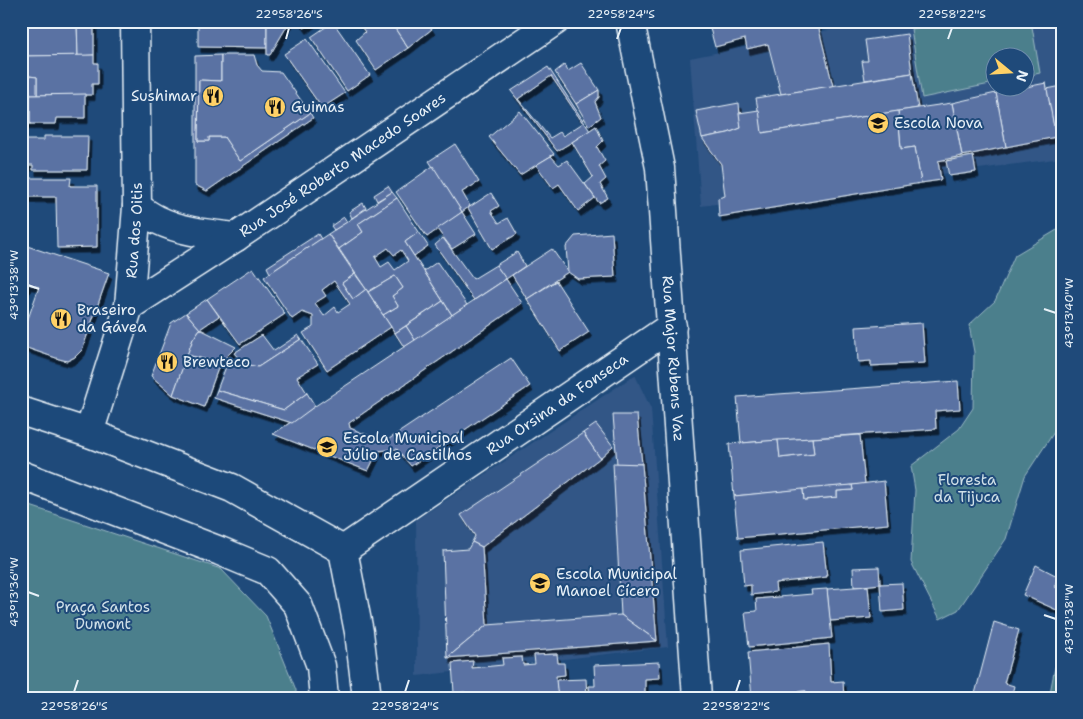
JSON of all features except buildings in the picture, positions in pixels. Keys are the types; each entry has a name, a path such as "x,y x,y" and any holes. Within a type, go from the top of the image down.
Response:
{"street":[{"name":"Rua dos Oitis","path":"89,433 129,306 137,207 135,21"},
{"name":"Rua José Roberto Macedo Soares","path":"129,306 236,237 555,21"},
{"name":"Rua Major Rubens Vaz","path":"630,21 660,168 697,698"},
{"path":"137,207 169,225 197,232 236,237"},
{"name":"Rua Orsina da Fonseca","path":"343,550 672,326"},
{"path":"21,411 89,433 232,488 343,550 359,632 367,698"},
{"path":"21,475 211,547 268,571 298,605 321,666 324,698"}],"shaded area":[{"name":"Escola Nova","path":"873,21 1062,21 1062,158 701,206 690,58"},
{"name":"Escola Municipal Manoel Cícero","path":"635,375 651,409 668,647 417,676 416,520"}],"green space":[{"path":"952,21 1031,21 1036,48 986,48 986,85 922,98 911,29"},
{"path":"1036,50 1040,73 1036,74"},
{"name":"Floresta da Tijuca","path":"1062,227 1062,420 1025,476 1006,539 958,610 940,619 911,562 915,490 911,466 959,429 973,408 974,352 969,325 995,301 1015,255"},
{"name":"Praça Santos Dumont","path":"21,503 221,569 266,616 296,690 296,698 21,698"},
{"path":"1062,659 1062,698 1049,698 1055,667"}],"place":[{"name":"Sushimar","path":"213,96"},
{"name":"Guimas","path":"275,107"},
{"name":"Escola Nova","path":"878,123"},
{"name":"Braseiro da Gávea","path":"61,319"},
{"name":"Brewteco","path":"167,362"},
{"name":"Escola Municipal Júlio de Castilhos","path":"327,447"},
{"name":"Escola Municipal Manoel Cícero","path":"540,583"}]}
